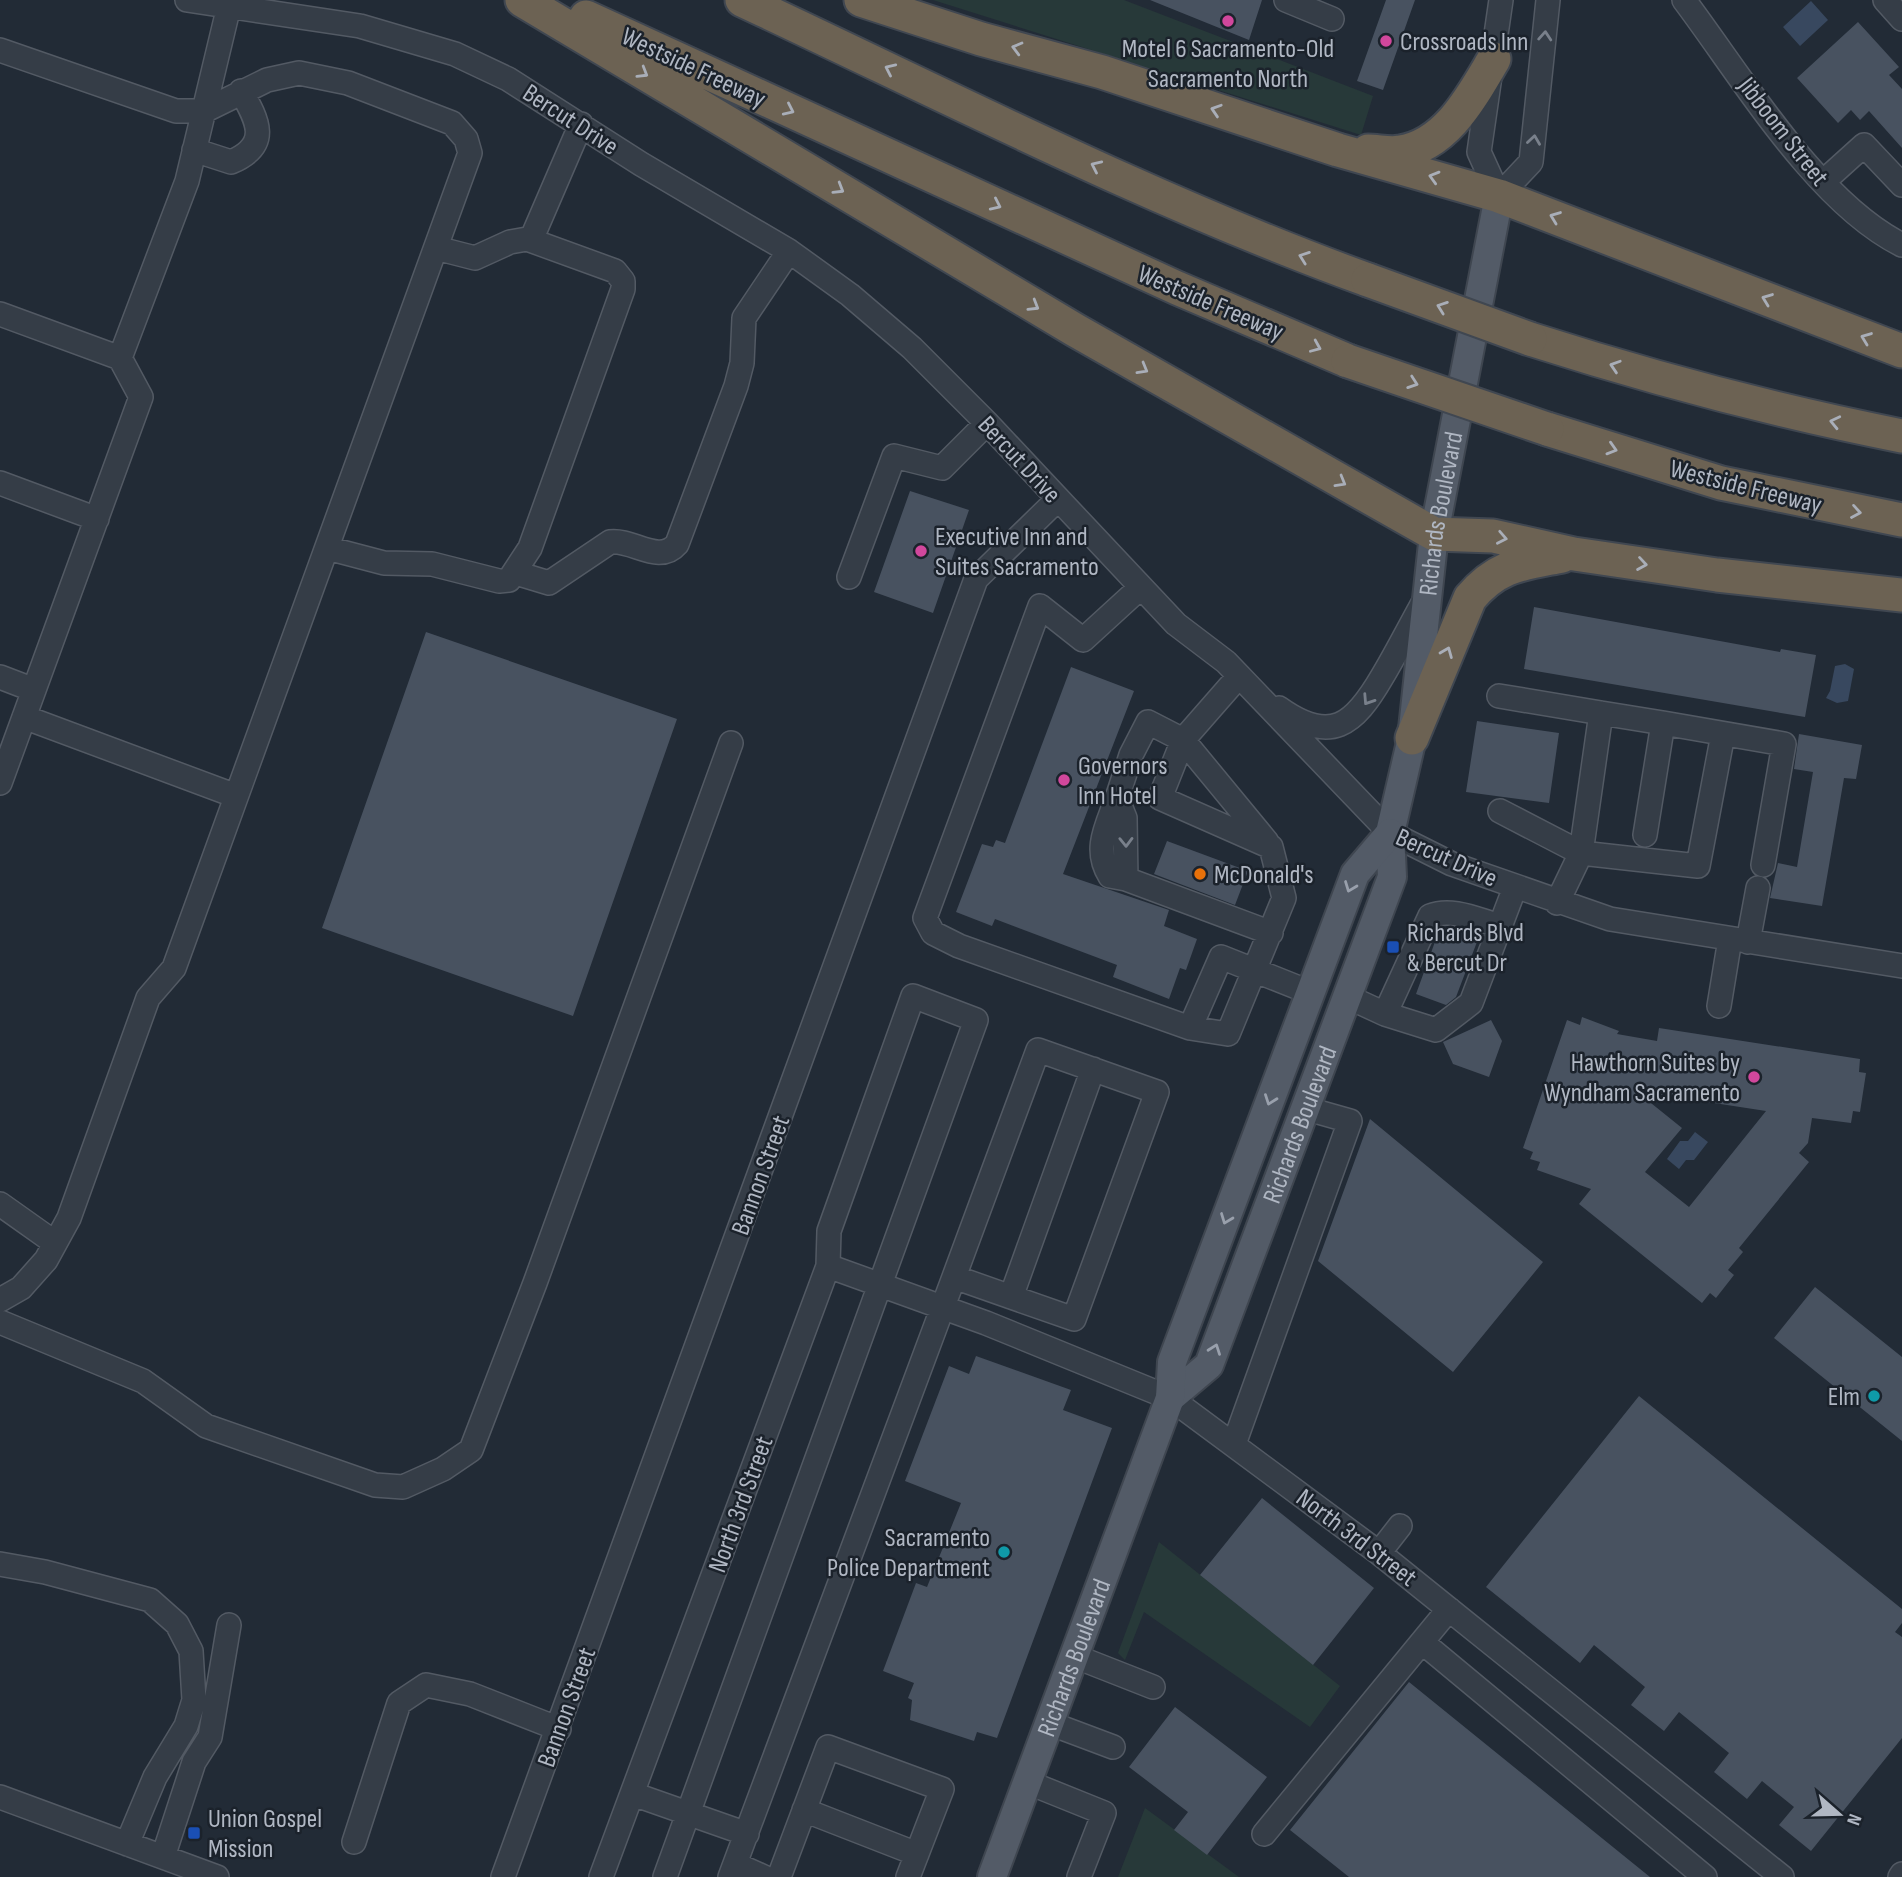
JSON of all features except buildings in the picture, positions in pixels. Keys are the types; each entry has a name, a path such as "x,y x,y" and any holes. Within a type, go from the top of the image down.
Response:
{"highway":[{"path":"522,0 1075,330 1434,534 1493,536 1574,554 1717,575 1902,595"},
{"name":"Westside Freeway","path":"549,0 1177,288 1348,361 1547,429 1721,483 1902,520"},
{"path":"742,0 1236,230 1368,280 1530,339 1635,372 1738,400 1902,436"},
{"path":"861,0 981,39 1102,72 1338,150 1499,196 1902,351"},
{"path":"1338,150 1402,152 1440,134 1466,106 1494,59"},
{"path":"1412,738 1469,598 1485,580 1509,567 1574,554"}],"main road":[{"name":"Richards Boulevard","path":"1170,1398 1209,1365 1392,877 1390,833 1412,738 1434,534 1499,196"},
{"name":"Richards Boulevard","path":"992,1877 1170,1398 1172,1362 1309,992 1355,874 1390,833"}],"street":[{"name":"Bercut Drive","path":"187,0 360,26 418,41 508,79 789,251 887,324 987,423 1176,624 1246,683 1390,833 1452,864 1610,919 1902,966"},
{"path":"1286,0 1332,19"},
{"path":"1501,0 1479,152 1499,196 1531,162 1542,84 1548,0"},
{"name":"Jibboom Street","path":"1684,0 1823,183 1874,229 1902,245"},
{"path":"1885,0 1902,19"},
{"path":"120,358 187,181 229,6"},
{"path":"0,50 176,111 204,111 267,80 299,73 348,83 452,123 466,139 470,153 174,968 148,998 69,1218 46,1260 21,1288 0,1300"},
{"path":"194,150 231,162 247,155 257,141 258,121 241,91"},
{"path":"531,240 580,124"},
{"path":"1823,183 1864,145 1902,185"},
{"path":"327,548 384,563 432,564 499,581 509,580 530,548 623,289 623,281 615,271 531,240 510,242 475,257 436,248"},
{"path":"516,573 549,583 610,542 618,541 662,554 671,551 677,544 736,386 741,363 744,318 789,251"},
{"path":"0,314 120,358 141,397 0,783"},
{"path":"849,578 894,456 942,468 987,423"},
{"path":"0,483 97,519"},
{"name":"Bannon Street","path":"503,1877 976,579 1058,499"},
{"path":"1141,587 1083,640 1040,606 925,918 933,933 959,946 1190,1028 1228,1034 1271,933 1284,898 1271,847 1183,740 1148,722 1131,755 1100,847 1103,865 1110,876 1126,879 1271,933"},
{"path":"1271,847 1160,798 1183,740 1246,683 1309,725 1324,727 1343,723 1367,704 1426,598"},
{"path":"0,677 34,690"},
{"path":"1499,696 1784,744 1763,865"},
{"path":"1557,902 1581,853 1601,713"},
{"path":"24,717 236,796"},
{"path":"1645,835 1663,723"},
{"path":"1500,811 1581,853 1698,866 1706,840 1723,734"},
{"path":"0,1322 143,1381 206,1426 375,1485 403,1487 443,1469 471,1450 536,1283 731,743"},
{"path":"1346,996 1385,1014 1436,1030 1471,1003 1515,887"},
{"path":"1719,1006 1758,888"},
{"path":"1385,1014 1430,916 1440,912 1459,914 1500,926"},
{"path":"1190,1028 1221,957 1309,992"},
{"path":"670,1876 688,1813 976,1020 913,996 829,1231 828,1266"},
{"path":"765,1877 732,1870 1038,1049 1157,1092 1074,1319 954,1277"},
{"path":"1011,1297 1093,1069"},
{"path":"1234,1444 1350,1121 1304,1108"},
{"path":"3,1213 55,1243"},
{"name":"North 3rd Street","path":"601,1877 828,1266 941,1307 1170,1398 1379,1553 1782,1877"},
{"path":"1379,1553 1400,1526"},
{"path":"0,1564 44,1572 150,1600 177,1624 191,1651 194,1700 186,1726 155,1777 127,1844"},
{"path":"1264,1834 1449,1609"},
{"path":"163,1857 194,1762 210,1737 229,1626"},
{"path":"1422,1642 1705,1877"},
{"path":"1074,1656 1153,1687"},
{"path":"354,1842 399,1703 426,1685 470,1694 559,1729"},
{"path":"1049,1723 1113,1747"},
{"path":"779,1877 828,1747 942,1789 908,1877"},
{"path":"1027,1782 1104,1813 1079,1877"},
{"path":"633,1794 747,1834"},
{"path":"0,1797 216,1877"},
{"path":"804,1810 917,1854"}],"shaded area":[{"path":"933,0 1124,0 1373,96 1361,135"},
{"path":"1159,1542 1340,1686 1310,1727 1144,1612 1125,1660 1118,1653"},
{"path":"1145,1808 1239,1877 1118,1877"}],"water":[{"path":"1811,1 1828,20 1800,46 1783,27"},
{"path":"1845,664 1854,669 1848,701 1837,703 1826,698 1835,666"},
{"path":"1695,1132 1708,1142 1694,1160 1686,1160 1679,1169 1667,1159 1680,1141 1688,1141"}],"place":[{"name":"Motel 6 Sacramento-Old Sacramento North","path":"1228,21"},
{"name":"Crossroads Inn","path":"1386,41"},
{"name":"Executive Inn and Suites Sacramento","path":"921,551"},
{"name":"Governors Inn Hotel","path":"1064,780"},
{"name":"McDonald's","path":"1200,874"},
{"name":"Richards Blvd & Bercut Dr","path":"1393,947"},
{"name":"Hawthorn Suites by Wyndham Sacramento","path":"1754,1077"},
{"name":"Elm","path":"1874,1396"},
{"name":"Sacramento Police Department","path":"1004,1552"},
{"name":"Union Gospel Mission","path":"194,1833"}]}
